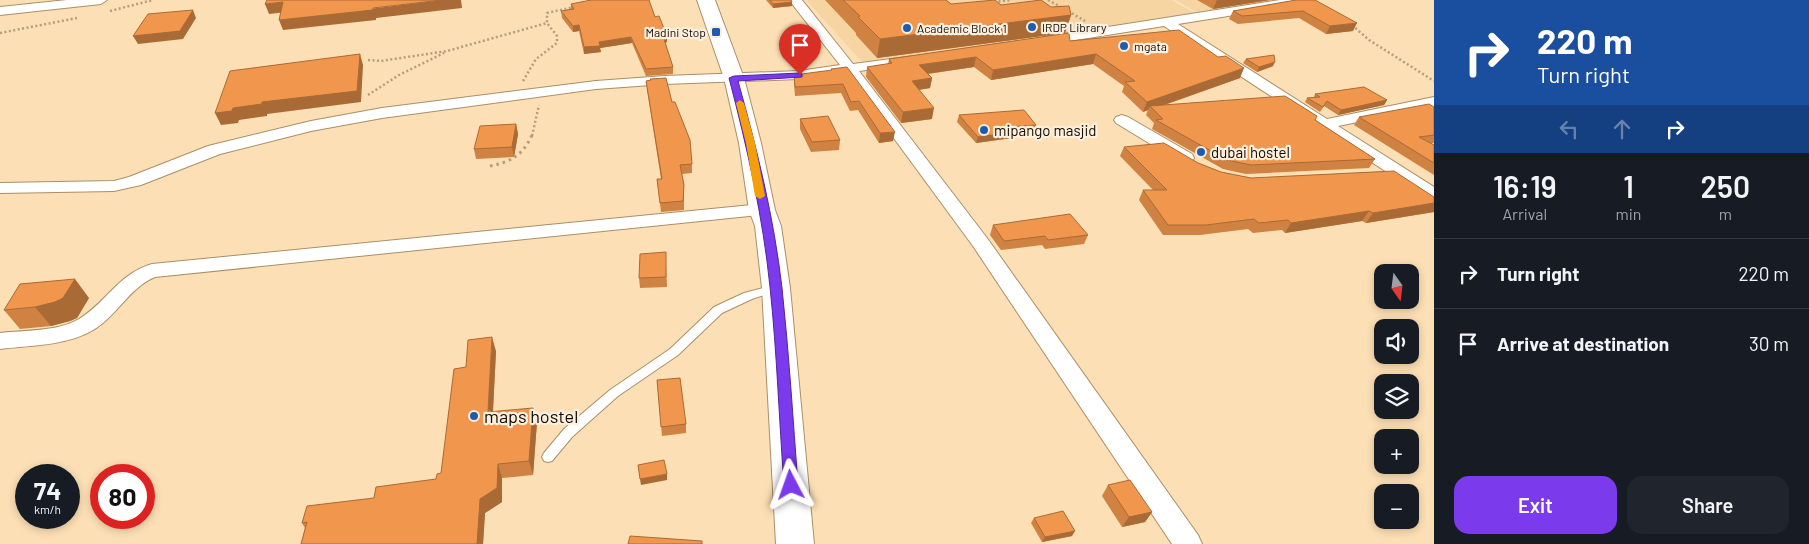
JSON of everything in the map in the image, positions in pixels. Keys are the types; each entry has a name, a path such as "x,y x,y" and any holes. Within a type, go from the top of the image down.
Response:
{"highway":[{"path":"706,0 734,78 750,143 762,210 768,226 776,288 796,544"}],"street":[{"path":"0,11 31,4 101,0"},
{"path":"795,0 850,69 980,242 1188,544"},
{"path":"1027,44 1304,0"},
{"path":"1168,23 1434,195"},
{"path":"0,188 114,186 135,181 184,160 214,150 311,126 382,113 550,91 665,80 800,75 929,58"},
{"path":"1324,124 1431,105"},
{"path":"1122,120 1200,167"},
{"path":"1371,174 1400,173"},
{"path":"0,341 61,333 87,325 105,310 134,278 152,271 762,210"}],"lane":[{"path":"548,457 568,433 614,393 674,352 718,310 748,296 776,288"}],"path":[{"path":"994,2 1012,0"},
{"path":"1048,0 1106,32"},
{"path":"518,95 522,82 536,59 556,43 557,36 547,23 547,13 576,7"},
{"path":"368,60 382,61 447,51 547,23"},
{"path":"1348,23 1369,40 1434,81"},
{"path":"368,95 399,75 447,51"},
{"path":"490,166 512,160 520,155 527,145 538,117 539,104 550,91"}],"shaded area":[{"path":"806,0 1171,0 1198,15 864,64"},
{"path":"1176,0 1288,0 1198,13"}],"building":[{"path":"267,0 442,0 373,8 373,10 279,20 283,2 265,4"},
{"path":"591,0 649,0 655,17 659,16 667,36 663,36 673,67 646,69 631,37 599,42 600,46 584,47 579,25 573,26 561,11 574,9 571,4"},
{"path":"770,0 791,0 792,2 773,4"},
{"path":"843,0 946,0 951,4 995,0 1001,5 1041,0 1051,7 1069,6 1071,15 880,39"},
{"path":"1296,0 1315,0 1357,23 1330,26 1303,11 1242,16 1233,11"},
{"path":"193,10 180,31 133,36 148,14"},
{"path":"1179,30 1218,57 1226,56 1244,68 1147,102 1125,82 1135,81 1096,54 993,70 976,57 919,65 932,78 912,81 934,108 903,112 867,67 892,63 889,59 1069,33 1070,41"},
{"path":"360,54 357,91 262,102 262,104 233,108 232,111 215,113 230,71"},
{"path":"1274,55 1275,62 1259,67 1246,59"},
{"path":"847,67 895,132 880,133 859,101 851,102 843,84 795,87 794,75"},
{"path":"666,78 672,102 675,102 690,140 692,164 680,165 684,185 683,201 660,203 657,179 662,179 646,81"},
{"path":"1364,87 1387,100 1341,110 1327,101 1323,107 1307,98 1320,97 1315,94"},
{"path":"1285,96 1317,116 1315,120 1375,159 1251,165 1227,160 1156,120 1163,119 1150,106"},
{"path":"1429,104 1434,107 1434,135 1419,137 1434,145 1434,163 1359,117"},
{"path":"1024,110 1036,125 1009,127 1014,132 978,137 959,115"},
{"path":"828,116 840,140 812,142 800,119"},
{"path":"516,124 512,147 474,149 480,126"},
{"path":"1164,143 1198,163 1221,172 1251,178 1394,171 1434,197 1434,203 1291,223 1288,220 1259,223 1254,219 1206,225 1168,225 1143,190 1167,190 1124,147"},
{"path":"1070,214 1088,235 1048,240 1045,236 1004,241 993,225"},
{"path":"666,252 666,277 639,278 640,254"},
{"path":"75,279 63,298 55,302 35,307 4,310 20,284"},
{"path":"492,337 488,412 533,408 529,461 498,464 497,488 480,499 477,544 301,544 307,522 302,523 307,506 374,498 376,487 436,479 437,474 441,473 454,369 466,367 468,340"},
{"path":"680,378 686,424 661,427 657,380"},
{"path":"664,460 667,474 640,479 638,465"},
{"path":"1130,480 1152,512 1129,517 1108,485"},
{"path":"1063,511 1075,531 1045,537 1034,518"},
{"path":"630,536 702,541 702,544 628,544"}],"slow traffic":[{"path":"740,103 760,196"}],"place":[{"name":"IRDP Library","path":"1032,27"},
{"name":"Academic Block 1","path":"907,28"},
{"name":"Madini Stop","path":"716,32"},
{"name":"mgata","path":"1124,46"},
{"name":"mipango masjid","path":"984,130"},
{"name":"dubai hostel","path":"1201,152"},
{"name":"maps hostel","path":"474,416"}],"route":[{"path":"791,485 776,288 768,226 762,210 750,143 734,78 800,75"}]}
